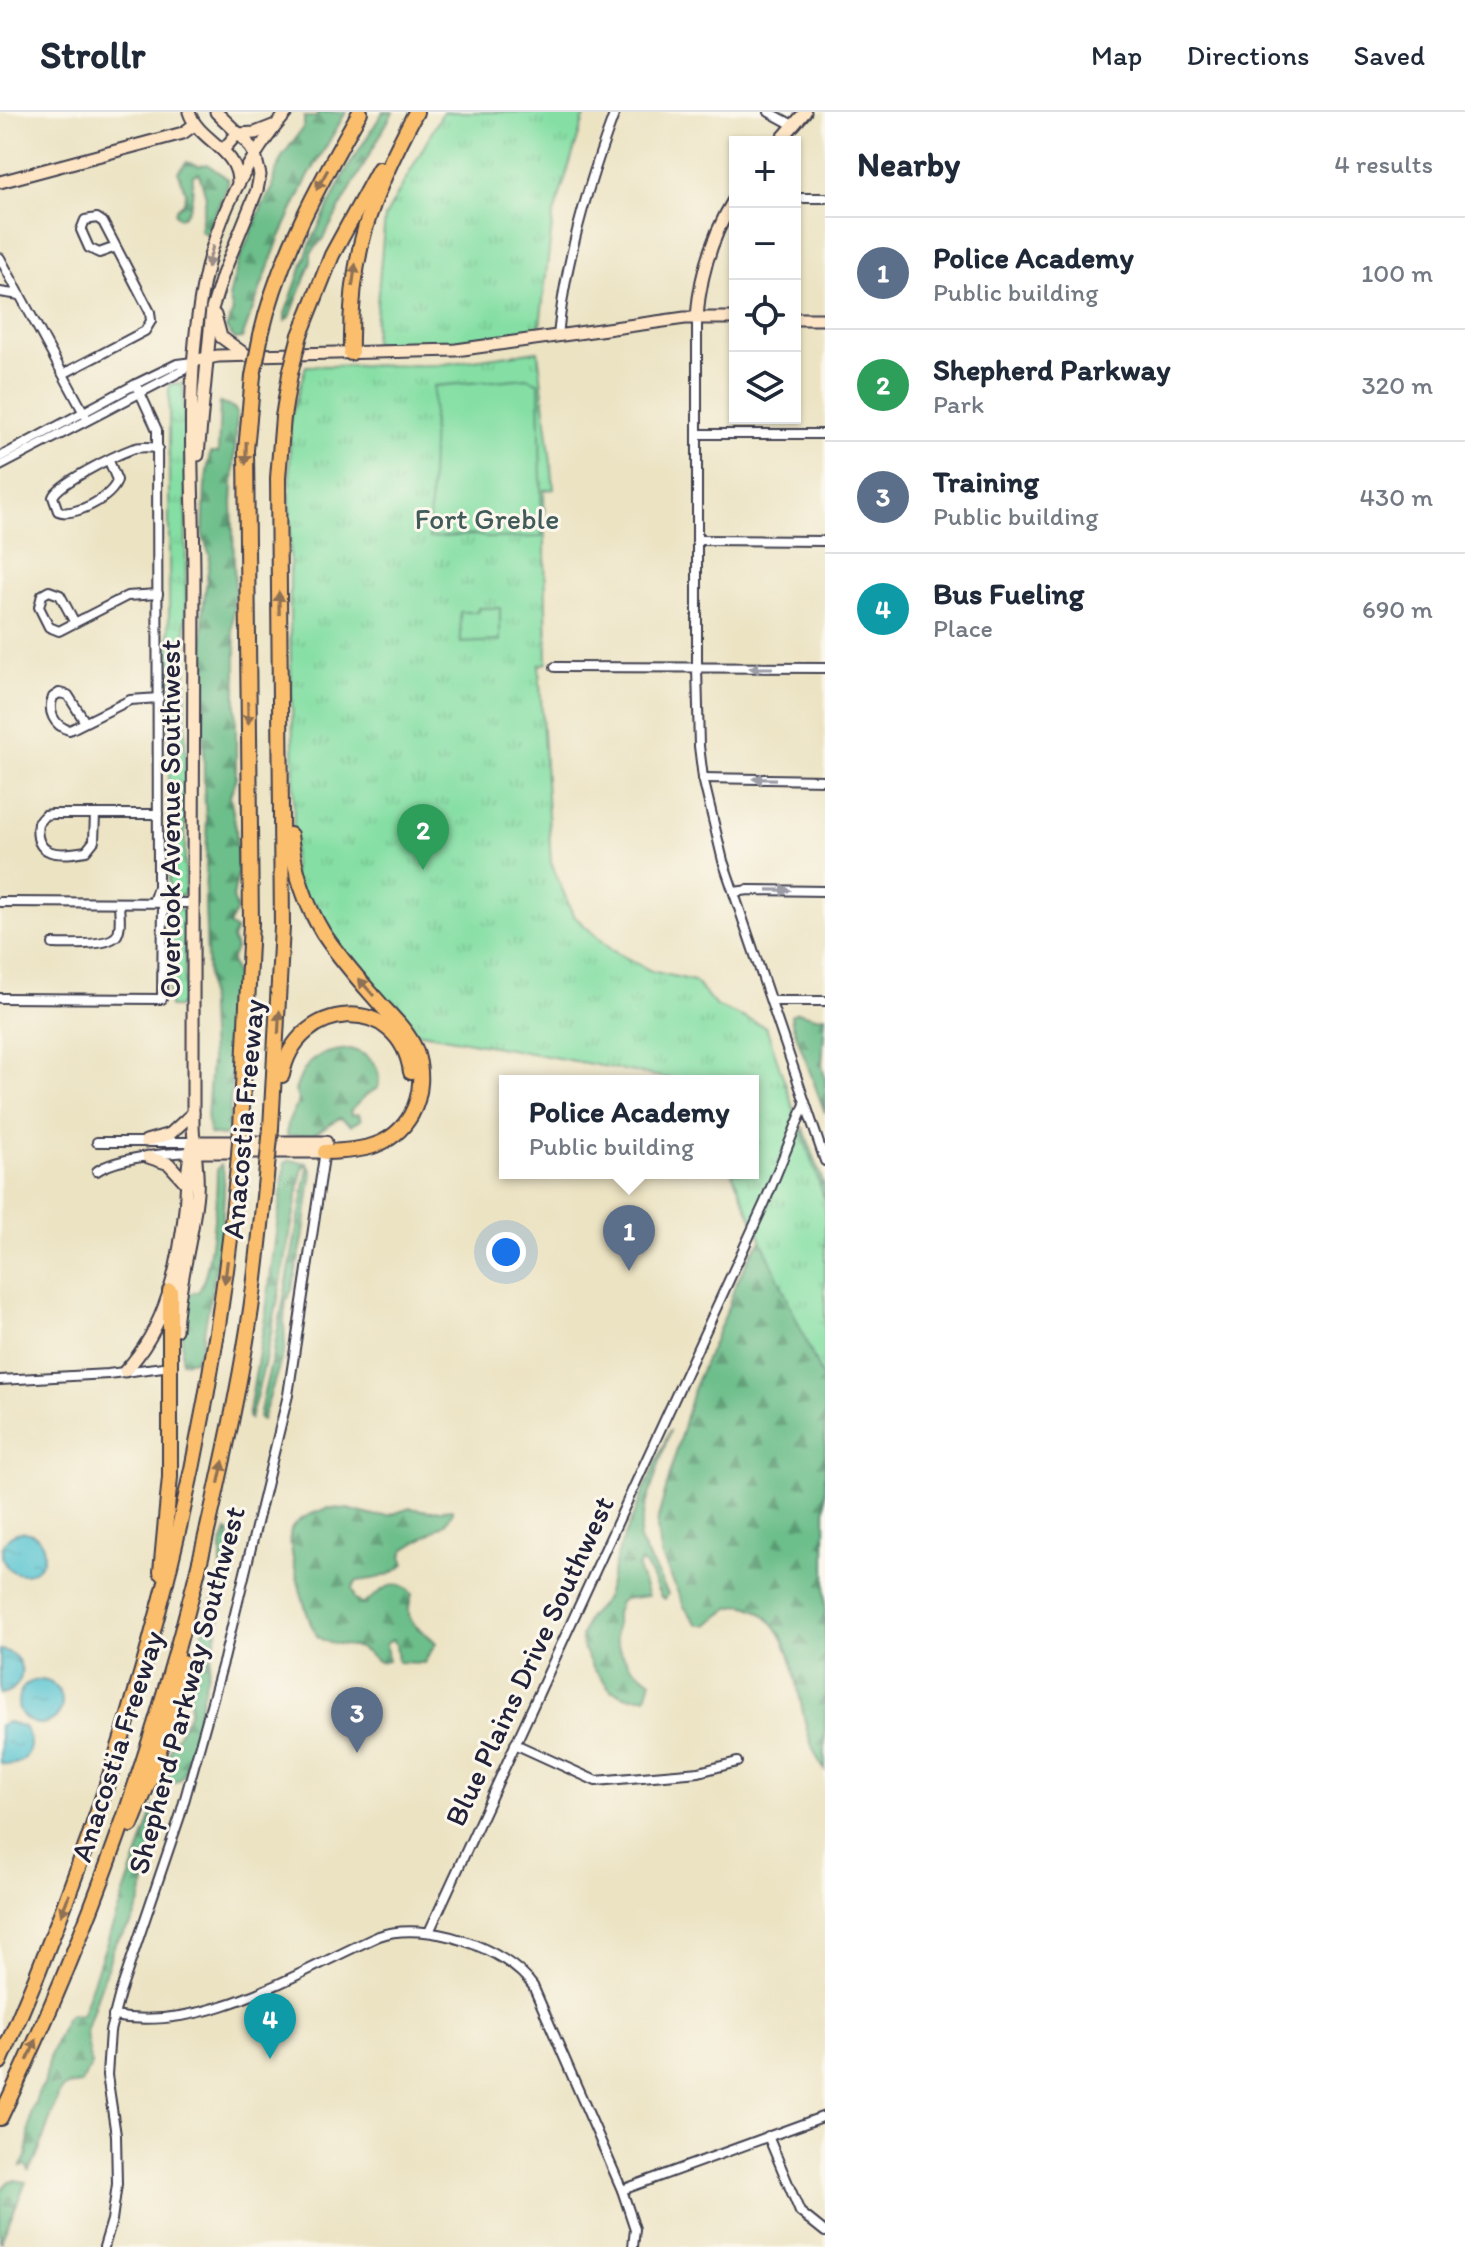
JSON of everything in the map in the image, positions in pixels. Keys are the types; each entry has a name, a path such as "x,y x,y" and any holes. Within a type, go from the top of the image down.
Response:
{"highway":[{"name":"Anacostia Freeway","path":"0,2062 60,1916 100,1805 137,1693 185,1507 219,1318 241,1128 251,923 246,450 253,376 277,278 295,233 360,112"},
{"name":"Anacostia Freeway","path":"0,2118 78,1941 109,1886 155,1763 172,1709 192,1625 197,1575 229,1432 254,1287 274,1128 282,927 278,478 283,417 300,335 317,288 341,237 414,112"},
{"path":"351,353 352,289 360,242 376,196 414,112"},
{"path":"280,659 287,716 290,838 301,885 330,944 411,1041 421,1076 413,1109 391,1137 364,1149 326,1147"},
{"path":"274,1128 283,1072 297,1040 310,1027 329,1017 363,1016 385,1027 402,1045 411,1069 409,1094 397,1119 379,1134 326,1147"},
{"path":"100,1805 151,1618 163,1560 170,1488 170,1291"}],"street":[{"path":"189,112 194,125 235,164 238,185"},
{"path":"216,112 247,142 255,155"},
{"name":"Overlook Avenue Southwest","path":"193,1149 194,496 190,415 193,361 209,257 238,185 255,155 287,112"},
{"path":"558,336 582,215 615,112"},
{"path":"769,112 793,125"},
{"path":"784,136 805,112"},
{"path":"223,150 237,134 261,132 277,123"},
{"path":"0,182 183,133 194,125"},
{"name":"Overlook Avenue Southwest","path":"194,496 206,358 215,300 257,190 260,171 255,155"},
{"path":"801,198 825,198"},
{"path":"730,208 709,252 697,317 699,746 713,825 825,1161"},
{"path":"63,374 145,331 149,325 150,312 103,222 97,218 85,220 81,230 89,248 99,253 116,247"},
{"path":"0,258 86,416"},
{"path":"0,292 20,295"},
{"path":"215,300 215,321 219,334 227,344 247,355"},
{"path":"0,466 177,364 206,358 456,350 697,317 729,318"},
{"path":"801,319 825,319"},
{"path":"0,998 162,999 157,891 158,448 157,425 138,388"},
{"path":"0,457 86,416"},
{"path":"697,434 825,434"},
{"path":"109,461 117,480 113,491 73,513 58,511 53,497 58,488 109,461 137,448 158,448"},
{"path":"697,540 825,541"},
{"path":"75,623 60,595 49,591 42,595 39,607 49,627 59,631 75,623 127,596 158,594"},
{"path":"555,667 825,668"},
{"path":"85,722 68,695 59,693 53,697 50,709 57,724 69,730 130,700 159,698"},
{"path":"703,778 825,780"},
{"path":"95,814 94,841 86,851 54,853 38,844 38,823 45,815 95,814 158,814"},
{"path":"734,892 825,891"},
{"path":"0,902 193,903"},
{"path":"53,944 113,940 118,933 119,903"},
{"path":"771,1001 825,1001"},
{"name":"Blue Plains Drive Southwest","path":"429,1932 770,1191 805,1104"},
{"path":"97,1142 146,1141 170,1134 193,1113"},
{"path":"146,1141 193,1149"},
{"path":"97,1171 110,1164 193,1149 326,1147"},
{"name":"Shepherd Parkway Southwest","path":"104,2247 117,2184 116,2135 107,2069 113,2016 175,1830 224,1659 288,1395 326,1147"},
{"path":"125,1371 156,1325 170,1291 184,1220 193,1149"},
{"path":"0,1380 171,1366 175,1357 179,1293 196,1203 198,1174 193,1149"},
{"path":"148,1157 169,1164 187,1184"},
{"path":"515,1744 596,1781 699,1772 737,1762"},
{"path":"113,2016 129,2019 203,2011 250,1995 385,1934 405,1931 445,1934 509,1961 526,1976 539,1998 622,2190 635,2229 633,2247"},
{"path":"622,2190 825,2116"},
{"path":"768,2136 800,2212 825,2232"}],"green space":[{"path":"317,112 346,112 306,181 279,239 242,338 235,339 226,328 233,312 229,297 238,263 273,188 282,157 304,126 304,117 317,117"},
{"path":"383,112 393,112 324,237 311,253 311,262 290,317 285,321 310,245 344,174"},
{"path":"443,112 586,112 553,217 539,334 491,342 373,346 385,217"},
{"path":"187,162 199,166 207,164 228,179 206,234 200,230 206,197 199,173 193,175 192,199 188,210 180,218 175,214 184,202 186,192 178,172"},
{"name":"Fort Greble","path":"538,351 554,489 544,490 547,663 539,665 551,863 573,915 611,950 651,971 694,981 716,1006 766,1027 825,1201 825,1384 735,1179 759,1179 759,1075 650,1075 400,1029 303,915 293,877 290,420 306,366 438,365"},
{"name":"Fort Greble","path":"528,378 539,383 542,537 489,538 475,535 429,538 434,386"},
{"path":"183,383 186,496 185,890 182,896 169,895 169,384"},
{"path":"220,403 234,408 237,413 232,503 236,777 230,796 236,828 238,871 233,898 237,910 229,925 236,930 232,938 236,948 231,961 236,975 236,1033 230,1044 233,1065 228,1133 223,1136 210,1134 207,1119 211,1061 205,903 207,833 203,609 210,556 203,536 205,486 210,453 218,453"},
{"path":"478,608 500,608 500,641 461,643 460,612 478,612"},
{"path":"173,909 181,909 185,915 185,999 178,1007 169,1007 169,913"},
{"path":"797,1012 825,1016 822,1065 825,1113 792,1023 791,1015"},
{"path":"350,1049 373,1062 379,1080 378,1088 350,1111 351,1115 359,1114 361,1120 351,1125 340,1118 312,1135 287,1136 288,1122 299,1101 295,1091 308,1064 329,1052"},
{"path":"804,1129 825,1188 825,1770 806,1728 796,1677 779,1632 764,1615 743,1605 730,1608 707,1625 698,1625 685,1608 662,1557 657,1528 694,1387 735,1286 752,1252 763,1238"},
{"path":"289,1160 307,1163 312,1171 303,1239 292,1290 286,1301 285,1347 262,1420 259,1418 308,1167 305,1165 250,1419 285,1163"},
{"path":"221,1164 224,1177 222,1223 201,1348 195,1360 182,1362 182,1329 187,1295 199,1291 207,1268 217,1170"},
{"path":"670,1430 644,1511 639,1540 668,1594 665,1599 661,1597 646,1565 641,1562 638,1568 648,1596 624,1599 616,1613 616,1639 620,1651 631,1666 651,1681 646,1697 627,1697 611,1690 593,1668 583,1649 581,1637 588,1618 605,1600 619,1549"},
{"path":"328,1508 374,1516 390,1515 410,1508 429,1511 452,1509 445,1524 404,1550 402,1556 405,1564 382,1577 357,1581 352,1588 355,1599 362,1605 393,1585 399,1585 412,1594 409,1605 411,1620 436,1643 424,1663 398,1662 396,1644 392,1640 386,1644 388,1660 380,1662 359,1648 318,1637 304,1602 290,1538 297,1522"},
{"path":"227,1531 232,1565 186,1769 179,1780 165,1783 170,1748 190,1710 189,1683 208,1611 217,1592 221,1575 221,1547"},
{"path":"155,1806 164,1810 140,1903 132,1923 115,1943 86,2032 91,2066 81,2084 67,2086 60,2091 36,2159 29,2170 26,2165 21,2166 27,2155 31,2114 44,2084 50,2056 66,2017 81,2015"},
{"path":"9,2181 26,2182 0,2243 0,2191"}],"water":[{"path":"23,1532 38,1538 44,1553 38,1568 23,1574 8,1568 2,1553 8,1538"},
{"path":"0,1650 16,1658 21,1672 16,1686 0,1694"},
{"path":"40,1680 56,1686 62,1702 56,1718 40,1724 24,1718 18,1702 24,1686"},
{"path":"8,1722 24,1727 30,1742 27,1756 9,1765 0,1763 0,1725"}],"place":[{"name":"Shepherd Parkway","path":"423,870"},
{"name":"Police Academy","path":"629,1271"},
{"name":"Training","path":"357,1753"},
{"name":"Bus Fueling","path":"270,2059"}]}
